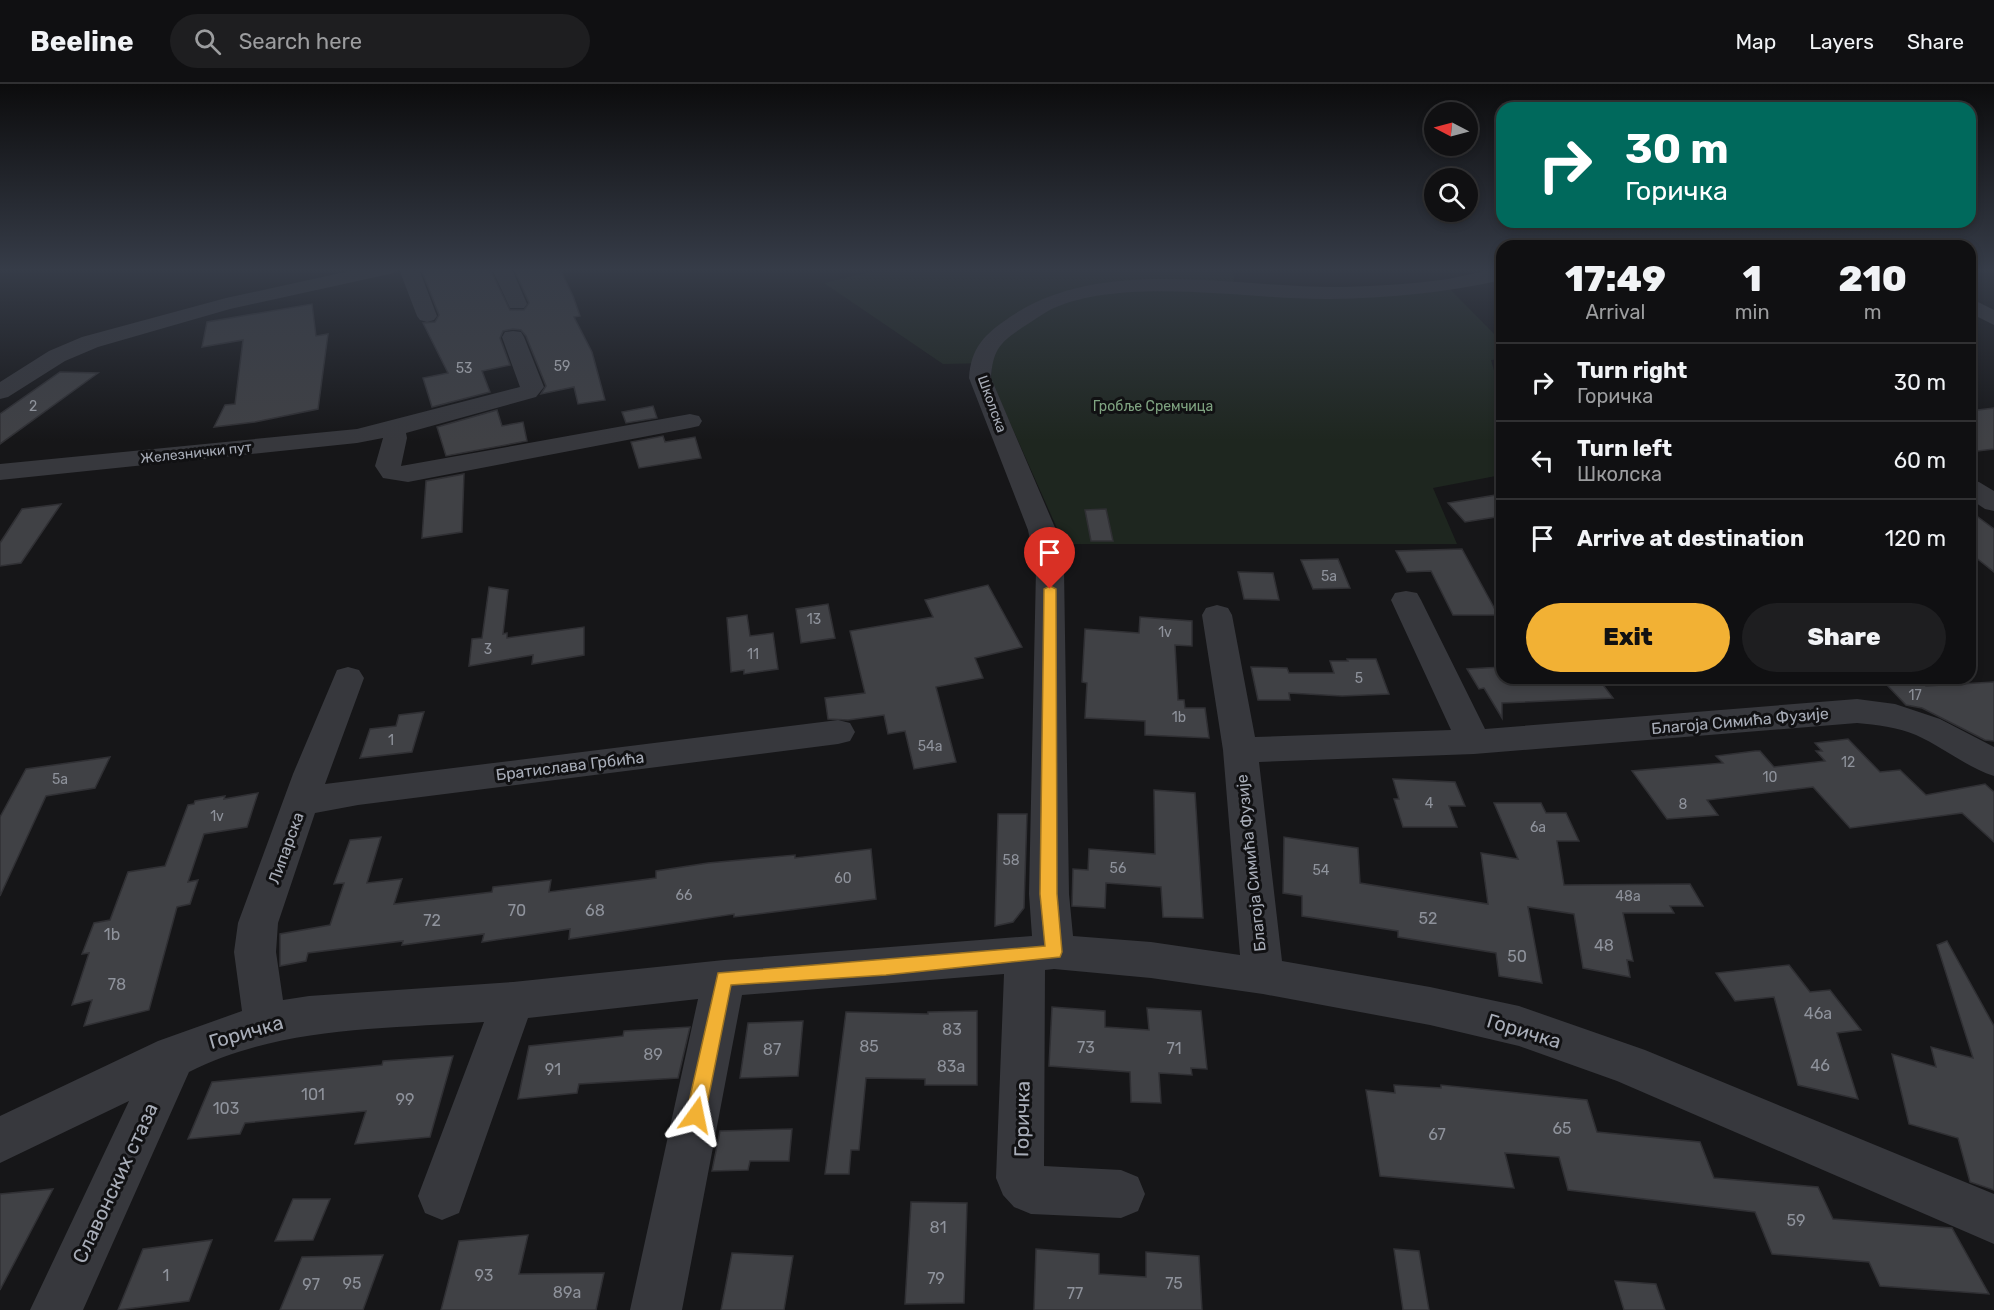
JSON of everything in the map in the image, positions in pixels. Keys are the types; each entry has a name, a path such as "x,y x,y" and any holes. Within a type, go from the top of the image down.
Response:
{"street":[{"path":"0,392 57,356 90,342 146,326"},
{"name":"Школска","path":"1011,326 989,341 980,360 980,378 1042,530 1050,570 1048,894 1039,953"},
{"name":"Железнички пут","path":"0,472 328,440 392,429 528,392 532,387 513,337"},
{"path":"392,429 395,438 388,466 392,473 408,474 690,422"},
{"path":"1976,480 1994,476"},
{"path":"1976,492 1994,503"},
{"path":"1406,600 1474,742"},
{"name":"Благоја Симића Фузије","path":"1217,615 1240,750 1263,976"},
{"name":"Липарска","path":"265,1023 255,952 258,923 348,678"},
{"name":"Благоја Симића Фузије","path":"1240,750 1474,742 1857,711 1895,716 1928,727 1994,763"},
{"name":"Братислава Грбића","path":"303,802 358,792 838,732"},
{"name":"Горичка","path":"1039,953 1020,1178 1031,1190 1121,1194"},
{"name":"Горичка","path":"0,1140 174,1055 265,1023 309,1015 513,1001 724,978 886,967 1039,953 1151,960 1263,976 1430,1006 1519,1026 1629,1065 1994,1219"},
{"path":"656,1310 724,978"},
{"path":"442,1196 513,1001"},
{"name":"Славонских стаза","path":"56,1310 174,1055"}],"green space":[{"name":"Гробље Сремчица","path":"887,326 1486,326 1496,336 1496,360 1491,360 1496,378 1496,476 1433,488 1457,544 1064,544 991,380 992,363 943,364"}],"building":[{"path":"206,326 315,326 316,336 328,334 318,409 255,422 214,427 225,405 235,404 243,340 202,347"},
{"path":"425,326 579,326 592,352 605,400 578,404 574,387 541,394 546,386 526,336 521,330 503,331 500,338 510,365 482,371 490,392 432,407 423,378 448,373"},
{"path":"60,372 98,373 0,444 0,414"},
{"path":"653,406 657,418 626,423 622,412"},
{"path":"1994,408 1994,449 1976,451 1976,410"},
{"path":"497,410 502,426 523,422 527,441 446,456 437,427"},
{"path":"663,436 665,442 695,437 701,458 639,468 631,442"},
{"path":"464,474 462,532 422,538 426,481"},
{"path":"1496,495 1496,517 1465,522 1448,503"},
{"path":"61,504 21,563 0,566 0,543 22,509"},
{"path":"1106,509 1113,541 1091,541 1085,510"},
{"path":"1976,516 1994,529 1994,572 1976,558"},
{"path":"1462,549 1496,615 1453,615 1431,571 1407,572 1396,551"},
{"path":"1338,559 1350,588 1313,589 1301,560"},
{"path":"1238,572 1273,573 1279,600 1244,599"},
{"path":"988,585 1022,647 975,658 983,678 936,687 956,762 914,769 905,731 888,734 884,715 848,720 828,719 825,698 865,693 850,631 933,617 925,600"},
{"path":"489,587 508,590 503,634 507,633 507,638 584,627 584,655 532,664 533,655 469,666 472,639 482,638"},
{"path":"828,604 835,638 801,643 796,609"},
{"path":"747,615 750,636 773,633 778,669 744,674 744,670 731,672 727,618"},
{"path":"1140,617 1192,621 1192,646 1175,645 1178,700 1184,700 1185,708 1205,708 1209,738 1145,735 1145,721 1085,718 1087,683 1082,682 1085,629 1139,633"},
{"path":"1347,659 1376,659 1389,694 1342,696 1289,693 1290,700 1258,700 1251,667 1287,668 1289,673 1334,673 1330,661 1348,661"},
{"path":"1496,667 1496,684 1602,684 1613,698 1502,703 1502,718 1484,688 1479,689 1467,669"},
{"path":"1994,682 1994,741 1985,740 1922,708 1906,705 1886,684 1924,684 1926,686"},
{"path":"424,712 412,752 360,758 370,729 396,726 399,715"},
{"path":"1848,739 1880,772 1900,770 1926,795 1985,784 1994,792 1994,842 1962,813 1850,828 1813,787 1707,800 1718,815 1667,819 1632,771 1723,763 1716,756 1755,751 1760,751 1774,767 1825,761 1816,751 1822,751 1815,743"},
{"path":"110,757 95,788 46,796 0,896 0,817 26,769"},
{"path":"1393,779 1455,782 1465,806 1449,806 1457,827 1403,827 1394,799 1399,799"},
{"path":"1154,790 1195,793 1203,918 1163,917 1161,887 1106,883 1105,908 1072,906 1073,869 1088,870 1089,849 1155,854"},
{"path":"258,793 247,827 204,834 188,882 198,880 190,904 177,907 149,1010 84,1026 92,1000 72,1005 89,953 82,954 94,923 110,920 128,872 165,866 188,805 194,804 195,801"},
{"path":"1494,803 1541,803 1546,813 1566,813 1579,841 1557,841 1564,885 1690,884 1703,906 1670,906 1674,913 1623,913 1633,961 1627,960 1630,977 1583,968 1574,914 1528,907 1542,983 1499,976 1496,953 1398,937 1398,931 1302,916 1302,896 1283,893 1284,837 1358,848 1360,883 1488,904 1481,853 1518,859"},
{"path":"998,814 1027,814 1024,908 1013,922 995,926"},
{"path":"381,837 367,883 402,879 394,904 492,892 493,887 551,880 549,892 656,878 656,871 708,863 795,855 795,858 871,849 876,899 734,917 734,914 569,939 570,929 482,942 484,934 402,945 403,941 308,953 306,961 280,966 280,934 330,925 344,883 334,884 350,840"},
{"path":"1947,941 1994,1026 1994,1190 1970,1182 1958,1138 1909,1124 1892,1054 1936,1067 1931,1047 1973,1058 1937,945"},
{"path":"1789,965 1810,992 1830,990 1861,1030 1837,1033 1858,1099 1798,1085 1774,997 1735,1001 1716,973"},
{"path":"1052,1007 1105,1011 1105,1027 1149,1030 1147,1008 1201,1011 1207,1069 1191,1068 1192,1075 1159,1073 1161,1103 1131,1102 1130,1072 1049,1066"},
{"path":"977,1011 977,1085 925,1085 925,1079 866,1078 859,1150 851,1150 849,1174 825,1174 846,1012 928,1014 928,1012"},
{"path":"803,1021 798,1076 740,1078 748,1023"},
{"path":"690,1027 678,1078 579,1084 577,1093 518,1099 529,1046 623,1036 624,1031"},
{"path":"453,1056 430,1137 355,1144 366,1111 245,1123 240,1134 188,1139 212,1082 382,1065 383,1061"},
{"path":"1394,1085 1441,1088 1441,1085 1587,1100 1597,1132 1700,1142 1714,1178 1818,1187 1833,1219 1952,1228 1989,1294 1880,1286 1869,1262 1772,1254 1755,1212 1568,1190 1559,1157 1505,1153 1514,1188 1380,1176 1366,1090 1395,1093"},
{"path":"792,1129 789,1161 750,1161 748,1170 712,1171 720,1131"},
{"path":"53,1189 0,1290 0,1194"},
{"path":"293,1199 330,1199 313,1240 275,1241"},
{"path":"911,1202 967,1203 964,1303 905,1304"},
{"path":"528,1235 519,1274 604,1273 596,1310 441,1310 459,1241"},
{"path":"212,1240 189,1301 118,1310 143,1249"},
{"path":"1036,1249 1099,1254 1099,1274 1146,1277 1146,1252 1199,1256 1202,1310 1034,1310"},
{"path":"1394,1249 1419,1251 1429,1310 1403,1310"},
{"path":"732,1253 793,1256 784,1310 721,1310"},
{"path":"383,1255 363,1310 280,1310 302,1257"},
{"path":"1615,1281 1656,1284 1665,1310 1624,1310"}],"route":[{"path":"696,1115 724,978 1054,952 1048,894 1050,589"}]}
